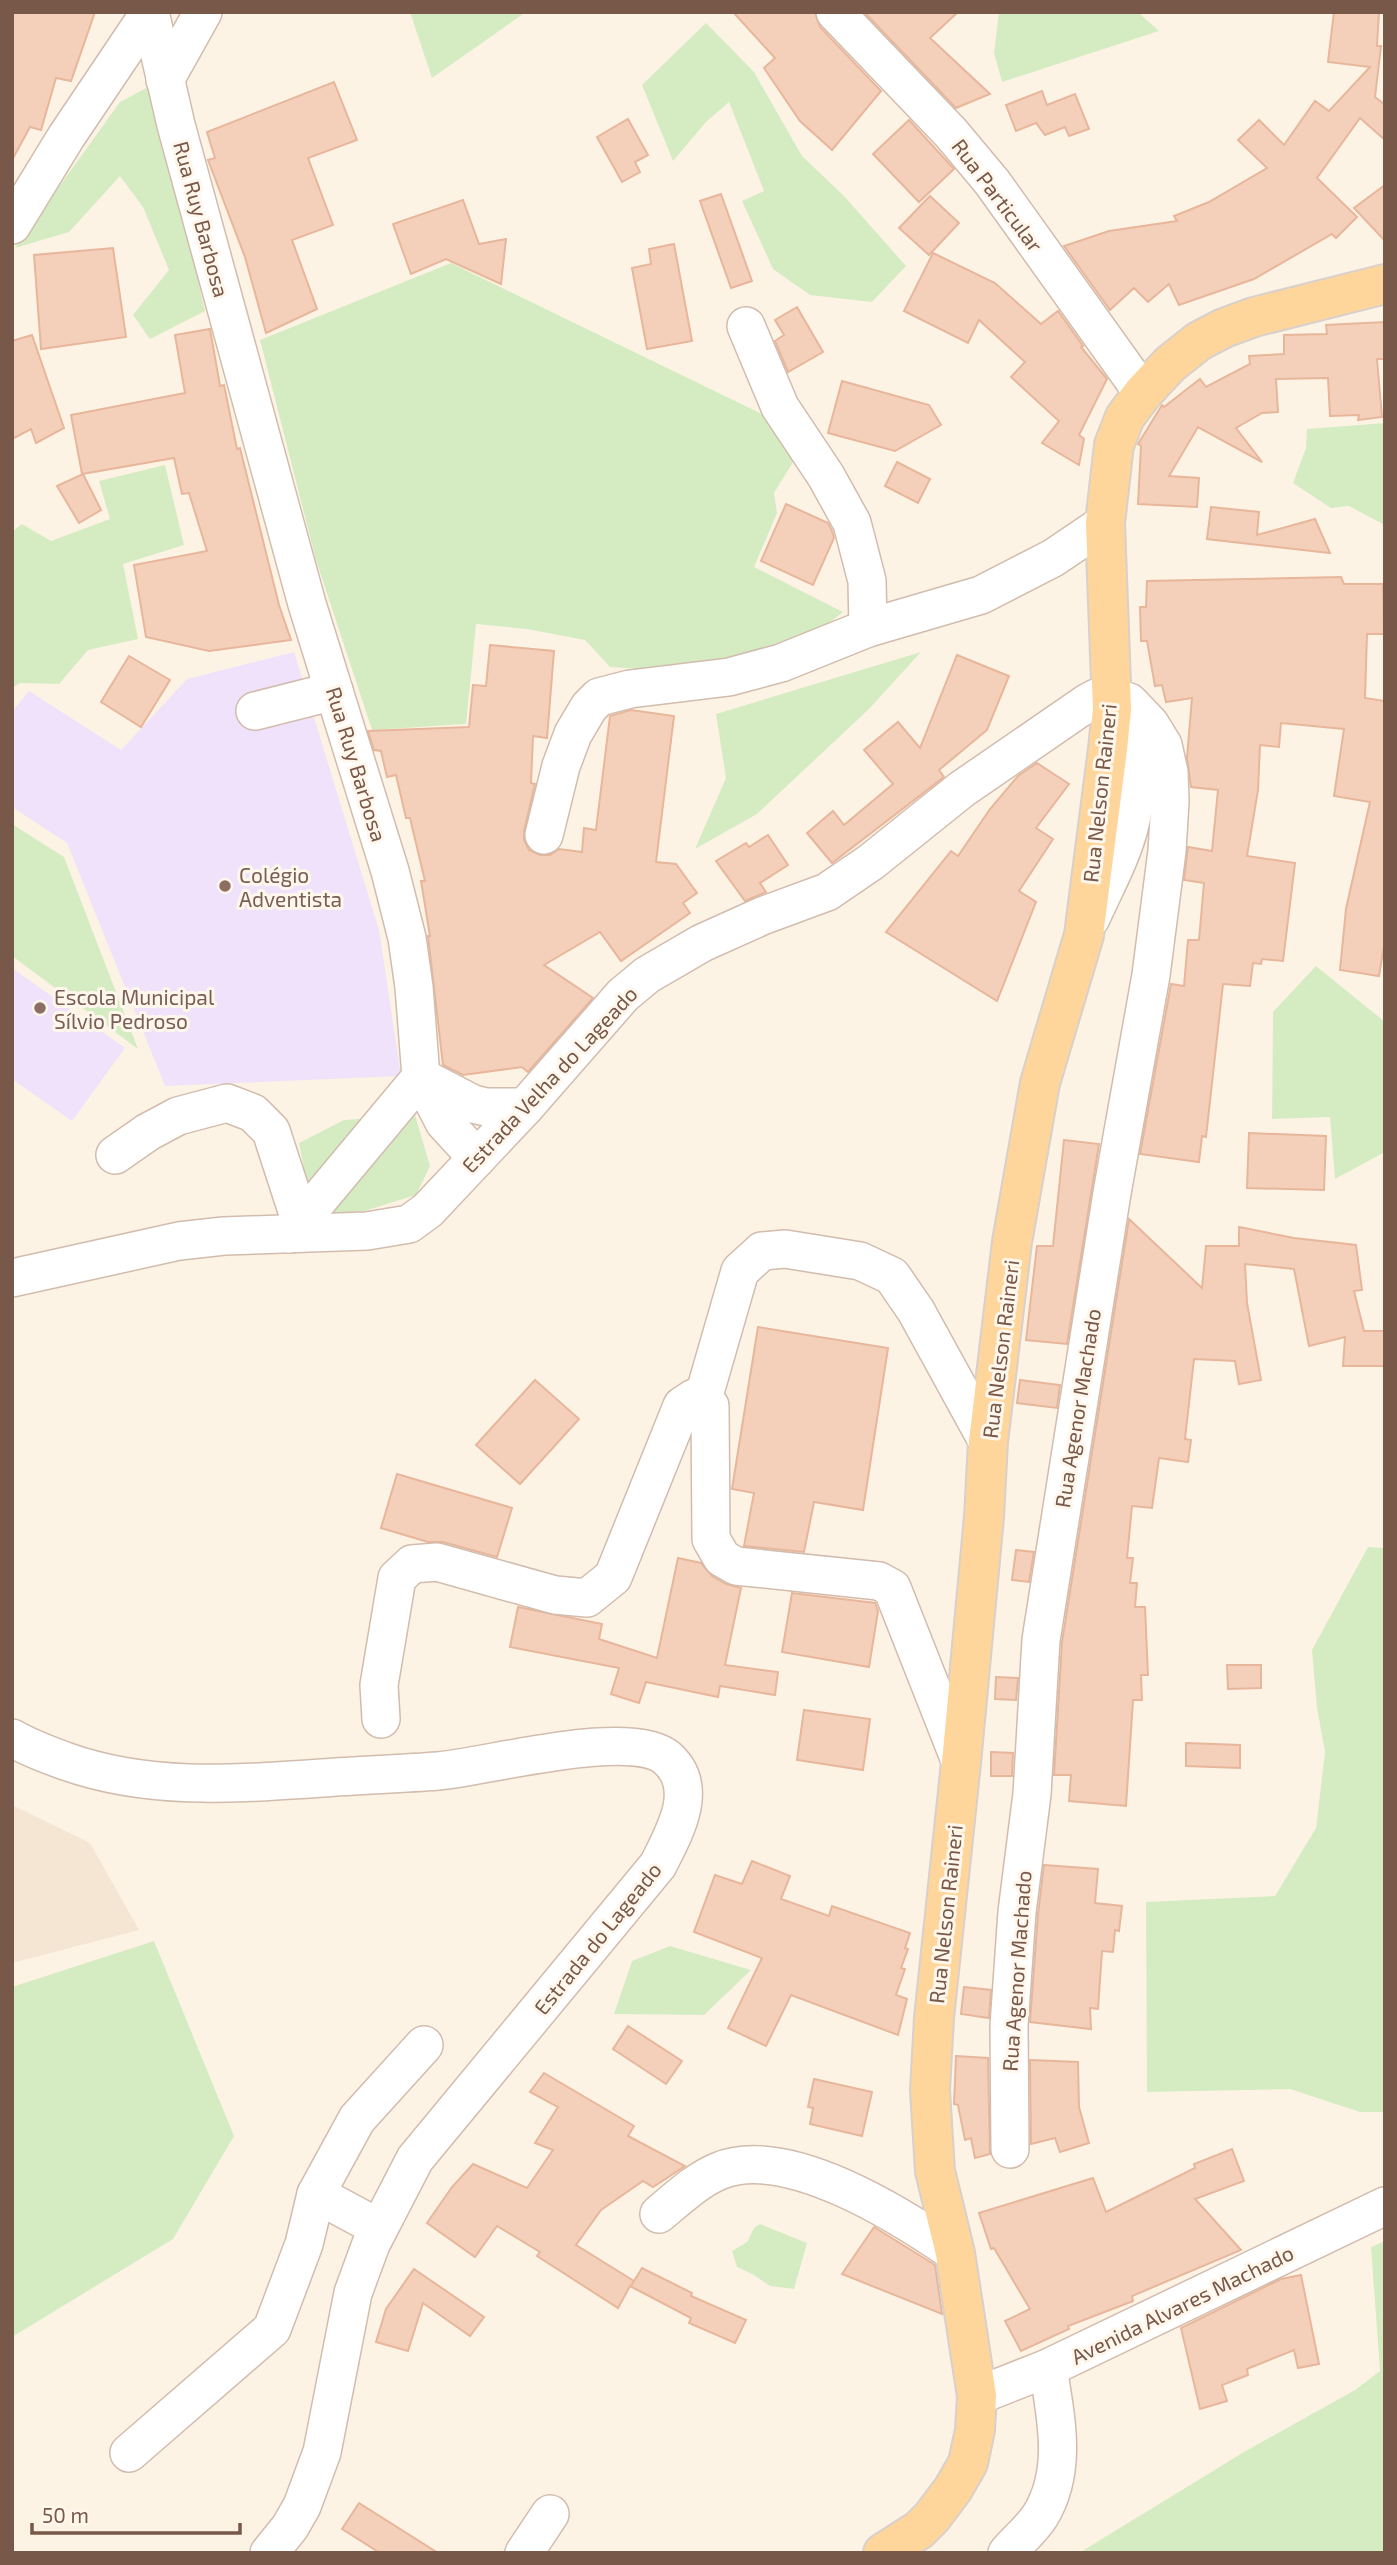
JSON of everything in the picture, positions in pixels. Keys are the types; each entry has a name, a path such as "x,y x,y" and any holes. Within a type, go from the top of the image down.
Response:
{"main road":[{"name":"Rua Nelson Raineri","path":"883,2553 925,2523 953,2489 968,2463 975,2430 977,2396 955,2253 935,2171 930,2090 934,2018 961,1763 984,1517 988,1442 1012,1242 1040,1083 1084,935 1111,703 1105,523 1114,445 1125,417 1143,393 1170,364 1199,341 1254,317 1385,284"}],"street":[{"path":"12,225 66,137 150,12"},
{"name":"Rua Ruy Barbosa","path":"150,12 165,80 307,604 390,871 407,938 421,1077"},
{"path":"165,80 203,12"},
{"name":"Rua Particular","path":"835,12 951,133 992,182 1143,393"},
{"path":"746,326 780,407 826,476 852,523 867,581 868,628"},
{"path":"544,835 561,765 573,734 589,707 599,698 630,689 742,673 781,663 868,628 981,595 1052,558 1105,523"},
{"path":"255,711 334,691"},
{"name":"Estrada Velha do Lageado","path":"12,1278 179,1241 295,1227 367,1231 410,1224 428,1209 525,1107 623,995 647,975 702,943 762,916 827,892 871,862 962,789 1072,711 1096,698 1111,703"},
{"name":"Rua Agenor Machado","path":"1010,2149 1009,2026 1017,1912 1032,1794 1041,1640 1108,1220 1151,975 1168,838 1169,772 1163,745 1150,724 1129,702 1111,703"},
{"path":"421,1077 472,1104 486,1107 525,1107"},
{"path":"421,1077 444,1122 477,1158"},
{"path":"295,1227 421,1077"},
{"path":"115,1155 148,1132 178,1116 227,1103 253,1113 271,1131 295,1227"},
{"path":"703,1399 740,1271 762,1251 785,1249 860,1261 892,1276 916,1311 988,1442"},
{"path":"381,1719 379,1685 397,1578 412,1564 437,1562 555,1595 587,1598 613,1577 681,1406 694,1398 703,1399 710,1406 711,1539 722,1558 736,1566 879,1581 892,1588 961,1763"},
{"name":"Estrada do Lageado","path":"12,1738 29,1748 92,1771 146,1782 204,1784 440,1771 608,1745 639,1747 666,1758 681,1780 683,1806 673,1835 658,1865 415,2159 371,2244 353,2293 322,2452 303,2506 269,2553"},
{"path":"129,2453 272,2329 304,2244 316,2193 357,2119 424,2045"},
{"path":"659,2214 689,2189 720,2171 751,2164 783,2167 825,2181 908,2221 955,2253"},
{"path":"316,2193 379,2228"},
{"name":"Avenida Alvares Machado","path":"977,2396 1048,2368 1385,2206"},
{"path":"1007,2553 1039,2518 1053,2490 1059,2455 1048,2368"},
{"path":"524,2553 550,2514"}],"shaded area":[{"name":"Colégio Adventista","path":"294,652 379,930 401,1076 165,1086 67,843 12,807 12,712 29,691 121,750 187,679"},
{"name":"Escola Municipal Sílvio Pedroso","path":"12,968 125,1048 72,1121 12,1079"},
{"path":"12,1805 90,1843 139,1930 12,1963"}],"green space":[{"path":"410,12 526,12 432,78"},
{"path":"999,12 1138,12 1159,31 1002,82 994,53"},
{"path":"706,23 754,72 802,156 844,196 906,266 872,302 810,295 773,269 742,201 764,191 729,102 706,122 673,161 642,85"},
{"path":"152,85 205,311 150,339 133,315 169,270 143,207 120,176 69,232 15,248 120,102"},
{"path":"451,263 766,416 798,454 774,493 777,513 754,567 843,612 806,641 754,659 673,671 610,667 585,640 527,629 476,624 466,724 372,730 316,560 260,340"},
{"path":"1385,423 1385,527 1349,506 1331,508 1293,483 1306,448 1307,429"},
{"path":"165,465 184,545 123,564 138,639 88,650 59,684 20,683 12,688 12,532 22,524 51,541 110,519 99,481"},
{"path":"921,652 869,709 757,814 695,849 726,778 716,714"},
{"path":"12,824 64,857 138,1049 12,956"},
{"path":"1316,966 1385,1022 1385,1152 1335,1179 1330,1117 1272,1119 1273,1012"},
{"path":"415,1115 430,1166 416,1195 332,1221 309,1194 299,1143 344,1120"},
{"path":"1368,1547 1385,1548 1385,2112 1360,2112 1290,2089 1147,2092 1146,1902 1275,1896 1316,1828 1325,1752 1317,1708 1312,1650"},
{"path":"154,1941 234,2136 173,2239 12,2337 12,1987"},
{"path":"670,1946 751,1970 704,2015 614,2014 632,1961"},
{"path":"760,2224 807,2243 794,2289 770,2286 737,2267 732,2251 747,2242 754,2228"},
{"path":"1385,2241 1385,2553 1079,2553 1244,2452 1355,2390 1380,2371 1371,2247"}],"building":[{"path":"12,12 95,12 71,81 56,78 41,130 30,127 12,160"},
{"path":"733,12 815,12 820,27 881,91 832,150 800,121 764,68 775,58"},
{"path":"864,12 958,12 930,38 990,94 956,108"},
{"path":"1334,12 1379,12 1377,46 1381,46 1375,97 1385,105 1385,140 1360,118 1317,178 1357,217 1336,238 1332,234 1254,279 1179,305 1169,284 1148,302 1134,288 1110,310 1064,246 1109,231 1177,221 1174,216 1209,202 1267,168 1238,140 1259,120 1284,145 1315,101 1329,111 1370,67 1328,62"},
{"path":"334,82 357,140 308,158 333,225 292,240 317,309 266,333 245,257 208,160 215,158 207,132"},
{"path":"1042,91 1047,105 1075,94 1089,129 1069,136 1065,127 1045,135 1036,123 1016,131 1006,105"},
{"path":"628,119 648,155 635,162 640,172 622,182 597,137"},
{"path":"909,120 954,169 919,202 873,154"},
{"path":"1385,185 1385,241 1354,208"},
{"path":"721,194 752,281 731,288 700,201"},
{"path":"930,196 959,223 929,255 899,228"},
{"path":"463,200 479,244 506,239 501,284 446,259 411,274 393,224"},
{"path":"674,244 692,341 647,349 632,268 651,264 649,249"},
{"path":"113,248 126,337 41,349 34,255"},
{"path":"933,253 995,283 1041,324 1058,311 1083,346 1081,347 1107,379 1079,435 1084,439 1079,465 1042,443 1059,421 1011,377 1025,362 979,320 968,343 904,311"},
{"path":"797,307 823,352 788,372 775,341 784,335 775,320"},
{"path":"1385,322 1385,359 1377,359 1382,417 1358,420 1359,415 1330,416 1328,378 1276,379 1278,412 1262,413 1236,428 1262,462 1198,427 1169,476 1199,478 1197,507 1138,504 1141,446 1138,444 1162,405 1164,407 1200,379 1206,387 1250,364 1249,356 1284,354 1284,335 1327,334 1326,325"},
{"path":"210,329 220,386 224,385 237,449 240,448 279,605 291,640 209,651 146,637 134,565 207,551 189,493 182,494 174,458 82,474 71,415 185,393 175,335"},
{"path":"32,335 64,428 36,443 31,429 12,439 12,341"},
{"path":"842,381 929,405 941,425 895,451 828,433"},
{"path":"897,462 930,479 918,503 885,486"},
{"path":"83,474 101,510 79,523 57,486"},
{"path":"786,504 828,523 832,531 834,538 813,585 761,561"},
{"path":"1211,507 1259,512 1257,535 1315,519 1330,553 1207,539"},
{"path":"1341,577 1344,584 1383,584 1384,634 1367,634 1365,698 1385,701 1385,940 1379,976 1340,970 1346,909 1370,802 1334,796 1344,729 1281,723 1279,747 1260,745 1258,790 1247,856 1295,863 1283,961 1262,959 1261,964 1253,963 1250,986 1223,984 1206,1137 1202,1136 1199,1162 1140,1154 1171,984 1184,986 1188,940 1199,940 1204,883 1184,880 1188,847 1212,851 1218,790 1191,787 1187,758 1192,698 1166,702 1162,685 1155,686 1147,641 1141,641 1140,607 1146,607 1147,581"},
{"path":"490,645 554,651 547,738 533,736 531,783 535,784 524,831 524,840 529,850 540,855 550,855 559,849 582,852 584,828 596,830 610,716 631,710 674,716 656,862 676,864 697,893 683,903 690,913 621,961 600,932 544,965 593,998 528,1072 522,1067 463,1075 443,1065 430,936 421,881 425,881 410,818 406,818 396,775 387,777 381,751 374,750 368,731 469,727 473,685 486,686"},
{"path":"957,655 1009,676 987,730 939,770 944,777 832,863 807,833 833,811 844,825 893,784 864,750 898,722 920,748"},
{"path":"129,656 170,680 141,727 101,702"},
{"path":"1037,763 1069,784 1036,828 1053,839 1019,891 1036,902 997,1001 886,932 951,851 958,856 990,809 1018,776"},
{"path":"768,835 788,865 760,883 766,892 745,901 716,861 746,843 749,847"},
{"path":"1249,1133 1326,1136 1324,1190 1247,1188"},
{"path":"1064,1140 1099,1144 1067,1344 1026,1340 1037,1246 1053,1246"},
{"path":"1129,1219 1202,1288 1206,1246 1239,1246 1239,1227 1294,1238 1356,1245 1362,1290 1354,1291 1364,1331 1385,1331 1385,1366 1343,1366 1345,1337 1309,1346 1294,1269 1245,1264 1247,1303 1261,1380 1239,1384 1235,1361 1194,1359 1185,1439 1191,1440 1188,1462 1159,1458 1152,1508 1132,1506 1127,1558 1133,1558 1130,1583 1137,1583 1135,1607 1145,1607 1148,1675 1141,1675 1142,1700 1133,1700 1126,1806 1069,1801 1071,1775 1054,1775 1062,1642"},
{"path":"758,1327 888,1348 863,1510 814,1502 804,1552 744,1546 754,1493 732,1489"},
{"path":"535,1380 579,1419 520,1484 476,1445"},
{"path":"1020,1380 1060,1385 1057,1408 1017,1403"},
{"path":"397,1474 512,1508 497,1557 443,1542 428,1542 381,1528"},
{"path":"1016,1550 1034,1552 1029,1582 1012,1580"},
{"path":"678,1558 701,1563 712,1576 741,1588 725,1665 778,1672 775,1695 720,1686 718,1697 646,1682 639,1703 611,1694 619,1668 510,1647 518,1607 602,1624 599,1639 657,1658"},
{"path":"792,1593 875,1603 878,1611 869,1667 782,1652"},
{"path":"1227,1665 1261,1665 1261,1688 1228,1689"},
{"path":"996,1677 1018,1678 1016,1700 995,1699"},
{"path":"804,1710 870,1719 863,1770 797,1760"},
{"path":"1186,1743 1240,1745 1240,1768 1186,1766"},
{"path":"991,1752 1013,1753 1012,1776 991,1776"},
{"path":"752,1861 790,1876 781,1899 829,1916 832,1906 910,1933 901,1968 905,1969 896,1995 907,1999 898,2035 791,1995 766,2046 728,2028 762,1958 694,1932 715,1875 742,1884"},
{"path":"1044,1865 1098,1869 1095,1903 1122,1906 1119,1931 1115,1930 1113,1952 1102,1951 1098,2009 1090,2008 1091,2029 1030,2022"},
{"path":"964,1987 991,1990 989,2018 961,2014"},
{"path":"628,2026 682,2061 666,2084 613,2049"},
{"path":"956,2056 988,2058 990,2154 975,2158 971,2138 965,2140 958,2105 954,2104"},
{"path":"1030,2060 1078,2062 1079,2107 1089,2143 1060,2152 1055,2138 1031,2144"},
{"path":"544,2073 634,2126 628,2136 685,2166 653,2187 643,2181 601,2210 576,2245 634,2281 631,2286 642,2268 692,2293 691,2296 746,2320 735,2343 689,2323 691,2318 630,2286 618,2308 537,2256 540,2252 497,2226 475,2257 427,2223 452,2187 473,2164 527,2188 553,2150 535,2143 558,2107 530,2092"},
{"path":"814,2079 872,2092 862,2136 810,2124 813,2108 808,2107"},
{"path":"1232,2149 1244,2181 1195,2199 1241,2250 1132,2296 1133,2301 1068,2326 1069,2329 1021,2351 1005,2321 1030,2309 994,2248 991,2249 979,2213 1093,2178 1106,2212 1195,2168 1194,2164"},
{"path":"874,2227 935,2265 942,2314 842,2274"},
{"path":"414,2269 484,2317 470,2336 423,2303 408,2351 376,2342 386,2309"},
{"path":"1301,2275 1319,2364 1298,2368 1294,2350 1247,2369 1248,2375 1222,2385 1227,2401 1200,2409 1181,2328 1281,2279"},
{"path":"359,2503 438,2553 380,2553 342,2529"}],"place":[{"name":"Colégio Adventista","path":"225,886"},
{"name":"Escola Municipal Sílvio Pedroso","path":"40,1008"}]}
